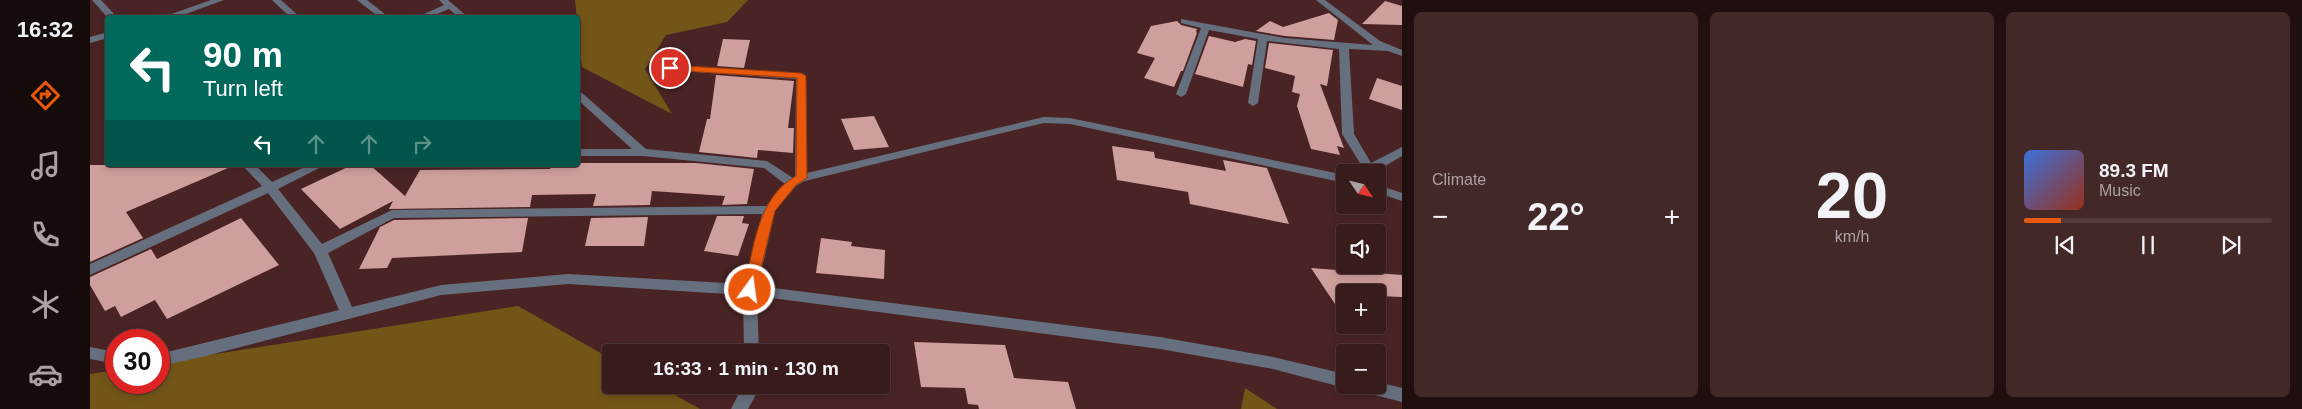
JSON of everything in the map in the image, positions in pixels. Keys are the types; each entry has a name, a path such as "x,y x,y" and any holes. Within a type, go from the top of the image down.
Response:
{"street":[{"path":"96,0 111,15"},
{"path":"173,15 220,0"},
{"path":"276,0 294,15"},
{"path":"361,0 382,15"},
{"path":"1320,0 1377,43 1402,53"},
{"path":"424,15 446,3 460,15"},
{"path":"1184,21 1263,38 1344,47 1387,48"},
{"path":"1181,94 1206,26"},
{"path":"90,40 105,36"},
{"path":"1253,103 1263,38"},
{"path":"1344,47 1348,134 1364,164"},
{"path":"670,68 801,76 796,180"},
{"path":"580,97 642,152"},
{"path":"751,344 750,290 769,210 796,180 1044,120 1070,121 1336,177"},
{"path":"1380,164 1402,150"},
{"path":"580,153 642,152 767,165 796,180"},
{"path":"250,167 271,188 320,251 348,313"},
{"path":"90,270 316,167"},
{"path":"1386,192 1402,197"},
{"path":"320,251 392,214 769,210"},
{"path":"170,358 202,352 441,290 568,279 750,290 1160,343 1273,363 1336,379"},
{"path":"90,353 105,356"},
{"path":"1386,391 1402,395"},
{"path":"739,409 748,394"}],"shaded area":[{"path":"575,0 748,0 727,22 666,35 645,69 672,114 582,67 580,15 577,15"},
{"path":"518,306 602,354 602,394 673,394 700,409 90,409 90,374 105,372 105,394 170,394 170,361"},
{"path":"1245,388 1277,409 1241,409"}],"building":[{"path":"1385,1 1402,6 1402,25 1362,24"},
{"path":"1329,13 1338,20 1334,40 1285,36 1256,31 1270,21 1283,27"},
{"path":"1177,21 1181,25 1197,29 1197,33 1183,71 1181,71 1174,87 1144,78 1155,58 1137,53 1151,26"},
{"path":"1209,36 1235,42 1245,39 1256,41 1252,65 1248,64 1243,87 1195,74"},
{"path":"723,39 750,40 744,68 717,66"},
{"path":"1269,43 1333,50 1327,86 1320,84 1344,148 1337,146 1340,155 1311,149 1297,106 1300,94 1292,92 1295,76 1265,68"},
{"path":"716,75 794,81 788,128 794,128 793,153 758,150 757,158 699,152 707,119 710,119"},
{"path":"1377,78 1402,86 1402,110 1369,99"},
{"path":"874,116 889,147 854,150 841,119"},
{"path":"1112,146 1154,152 1155,158 1226,171 1223,160 1267,168 1289,224 1190,204 1188,192 1117,180"},
{"path":"580,163 696,163 754,169 747,204 722,205 725,196 652,191 650,205 593,206 596,194 532,195 530,207 389,209 393,201 340,229 301,189 348,167 372,167 405,196 420,170 550,169 551,167 580,167"},
{"path":"90,165 105,165 105,167 230,167 126,212 143,238 90,262"},
{"path":"717,216 744,216 742,223 749,224 738,256 704,251"},
{"path":"648,217 644,246 585,246 591,218"},
{"path":"241,218 279,265 167,319 155,300 121,317 115,306 105,311 90,285 90,277 151,249 157,259"},
{"path":"528,218 522,252 392,258 387,268 359,269 380,227 394,220"},
{"path":"821,238 852,242 851,246 885,250 884,279 816,273"},
{"path":"1311,268 1336,270 1336,274 1402,275 1402,297 1386,296 1386,284 1336,284 1336,306"},
{"path":"914,342 1005,345 1014,378 1068,382 1076,409 979,409 978,405 968,404 965,388 921,387"}],"route":[{"path":"670,68 801,76 801,178 792,183 769,210 750,290"}]}
